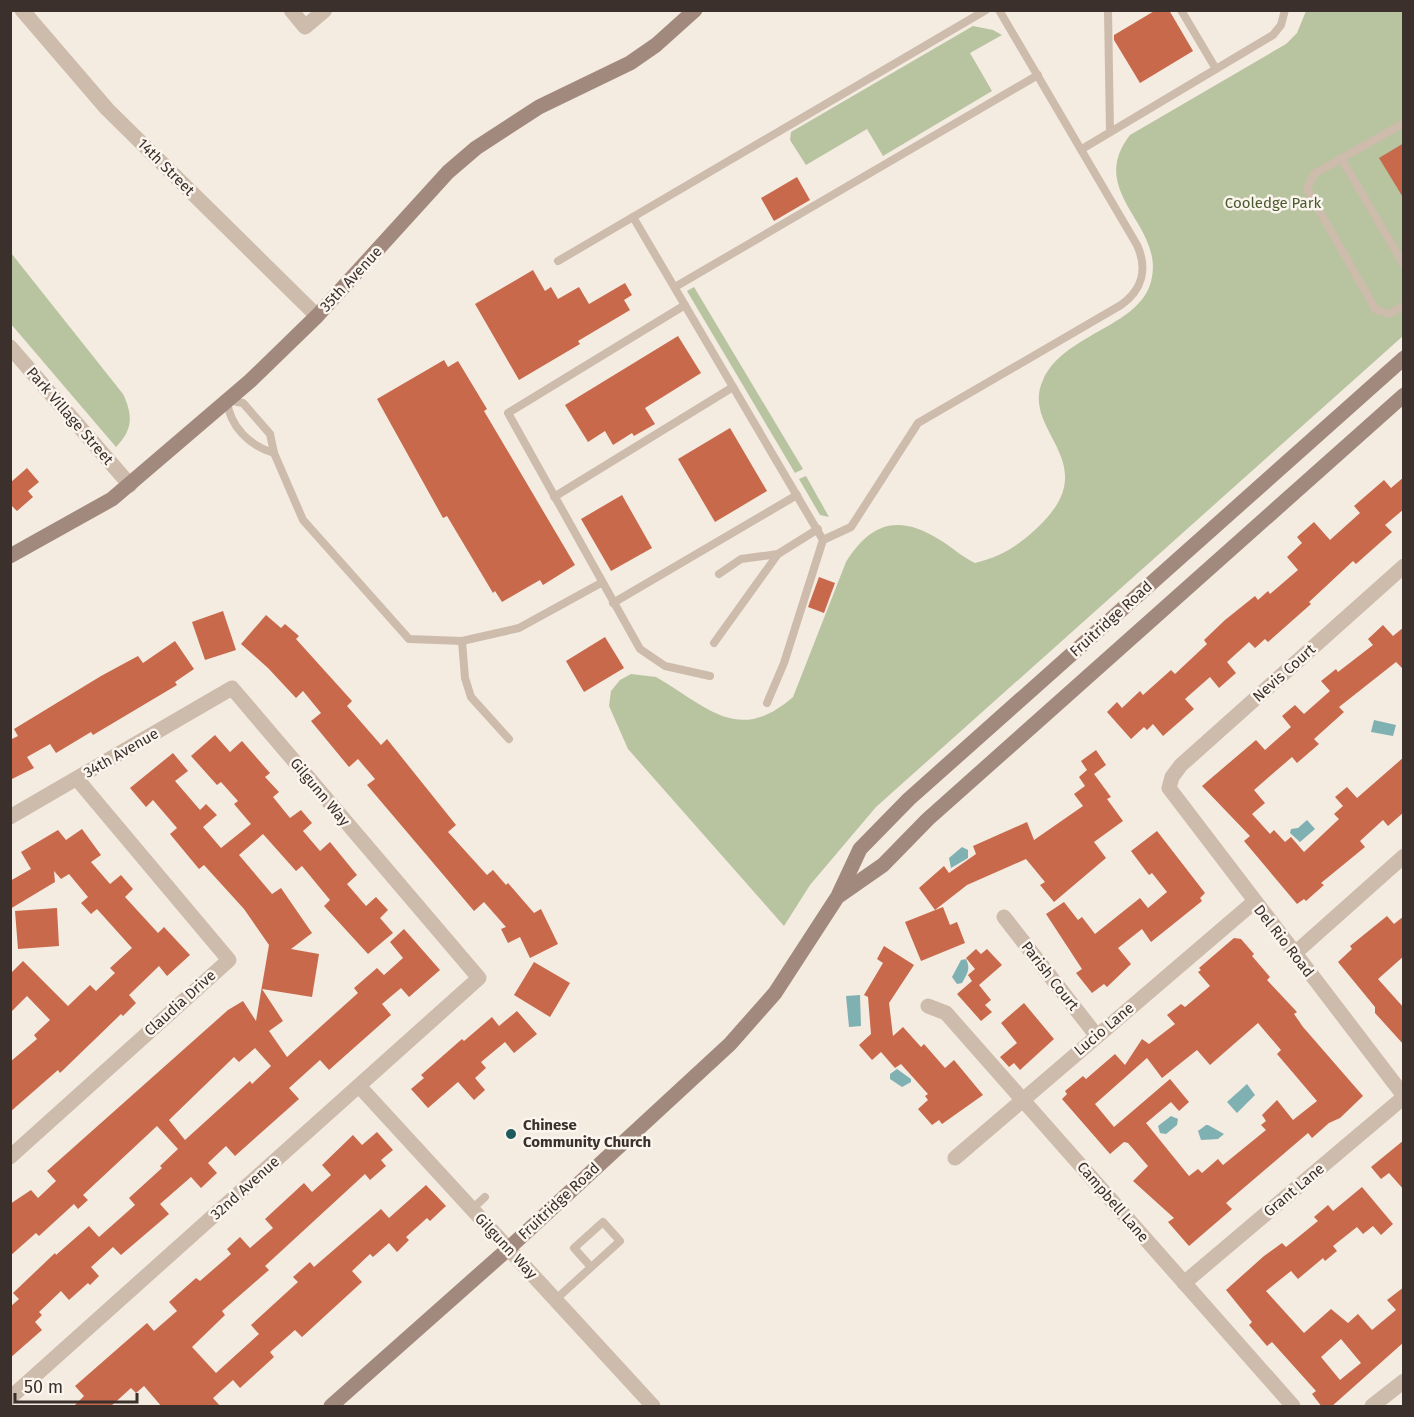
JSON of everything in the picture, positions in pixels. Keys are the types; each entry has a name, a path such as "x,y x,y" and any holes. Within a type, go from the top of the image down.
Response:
{"main road":[{"name":"35th Avenue","path":"10,556 112,499 227,401 316,316 448,172 476,148 538,107 630,63 656,45 695,10"},
{"name":"Fruitridge Road","path":"331,1407 508,1249 730,1044 774,993 838,896 860,849 909,799 1404,358"},
{"name":"Fruitridge Road","path":"838,896 883,865 928,819 1404,395"}],"street":[{"name":"14th Street","path":"22,10 107,109 316,316"},
{"path":"291,10 306,27 325,10"},
{"name":"Park Village Street","path":"10,347 130,484"},
{"name":"Nevis Court","path":"1169,783 1181,765 1404,566"},
{"name":"34th Avenue","path":"10,818 232,688"},
{"name":"Gilgunn Way","path":"232,688 479,978"},
{"name":"Claudia Drive","path":"10,1157 228,960 77,778"},
{"name":"Del Rio Road","path":"1169,783 1171,794 1404,1097"},
{"path":"1294,954 1404,856"},
{"name":"Lucio Lane","path":"955,1158 1254,902"},
{"name":"Parish Court","path":"1004,917 1096,1035"},
{"name":"32nd Avenue","path":"10,1398 479,978"},
{"name":"Campbell Lane","path":"928,1006 946,1013 1293,1407"},
{"name":"Gilgunn Way","path":"359,1086 653,1407"},
{"name":"Grant Lane","path":"1184,1283 1404,1097"},
{"path":"1372,1407 1404,1381"}],"lane":[{"path":"558,261 986,10"},
{"path":"823,540 851,527 918,423 1132,297 1143,273 1144,260 1082,149 999,10"},
{"path":"1107,10 1110,132"},
{"path":"1181,10 1216,69"},
{"path":"1082,149 1273,35 1281,25 1285,10"},
{"path":"675,287 1038,75"},
{"path":"1404,123 1314,174 1307,189 1376,310 1390,314 1404,304"},
{"path":"1341,158 1404,265"},
{"path":"633,217 823,540 784,663 768,703"},
{"path":"685,305 508,413 632,638 649,658 665,666 710,676"},
{"path":"554,497 733,387"},
{"path":"274,453 256,448 228,417 227,401 243,403 270,434 274,453 303,520 409,639 462,641 519,628 601,583"},
{"path":"613,603 797,495"},
{"path":"714,643 778,554 818,529"},
{"path":"719,574 741,559 778,554"},
{"path":"462,641 465,678 471,697 509,739"},
{"path":"472,1209 485,1197"},
{"path":"555,1300 620,1241 603,1222 574,1248 591,1267"}],"green space":[{"name":"Cooledge Park","path":"1306,11 1403,11 1403,336 876,807 810,885 784,926 628,749 609,706 611,691 620,680 631,674 656,677 723,716 739,720 756,718 773,711 793,697 846,562 865,538 887,526 912,527 940,540 975,563 1009,550 1037,528 1057,505 1065,484 1064,466 1042,416 1039,399 1043,380 1053,364 1068,351 1135,307 1146,294 1152,277 1152,258 1147,240 1120,191 1116,174 1119,155 1130,135 1286,44 1297,33"},
{"path":"973,26 993,30 1002,35 970,53 992,91 883,156 867,129 806,165 790,140 791,132"},
{"path":"11,253 123,394 129,409 130,422 126,434 116,447 11,324"},
{"path":"694,287 803,469 795,473 687,291"},
{"path":"806,476 829,517 820,515 799,479"}],"water":[{"path":"1374,720 1396,725 1393,736 1371,732"},
{"path":"1307,820 1315,829 1300,842 1290,833 1291,829 1298,828"},
{"path":"962,847 968,850 968,858 951,868 949,858"},
{"path":"966,959 967,974 962,983 957,984 952,977 961,960"},
{"path":"860,995 861,1026 849,1027 846,996"},
{"path":"897,1069 911,1079 911,1082 902,1087 890,1079 890,1074"},
{"path":"1247,1084 1255,1095 1237,1113 1227,1102"},
{"path":"1171,1116 1178,1119 1177,1125 1166,1134 1160,1133 1158,1126"},
{"path":"1206,1125 1224,1134 1218,1139 1201,1140 1198,1131"}],"building":[{"path":"1156,10 1169,10 1193,51 1140,83 1114,40 1114,35"},
{"path":"1404,143 1404,199 1379,158"},
{"path":"797,177 810,200 774,221 761,198"},
{"path":"533,270 545,291 551,287 558,299 579,287 589,304 625,283 632,295 624,300 630,310 578,341 580,344 519,380 475,304"},
{"path":"678,336 701,373 645,408 655,424 634,436 632,433 613,445 605,431 588,442 565,405"},
{"path":"444,360 448,367 458,361 487,409 484,411 575,565 543,585 540,580 502,602 495,591 493,593 447,516 443,518 377,399"},
{"path":"730,428 767,491 715,522 678,459"},
{"path":"27,468 39,482 28,491 33,497 17,511 10,504 10,483"},
{"path":"1404,477 1404,509 1385,525 1392,532 1356,564 1353,561 1309,602 1311,604 1268,642 1265,639 1255,648 1249,642 1227,662 1236,673 1219,688 1210,677 1185,699 1194,709 1163,736 1153,724 1147,730 1144,727 1131,739 1107,712 1117,702 1122,708 1140,691 1143,695 1171,670 1175,674 1207,644 1204,640 1225,620 1255,596 1258,600 1268,591 1270,594 1298,570 1287,557 1302,543 1297,537 1314,522 1330,540 1360,513 1354,506 1384,480 1391,488"},
{"path":"622,495 652,548 611,571 581,519"},
{"path":"819,577 835,583 824,613 808,607"},
{"path":"223,611 236,650 205,660 192,622"},
{"path":"266,615 281,628 285,624 299,636 296,639 352,701 347,706 381,745 387,739 456,825 448,832 487,875 493,870 506,885 508,883 534,913 541,909 558,944 530,958 520,937 508,943 501,929 506,927 484,902 474,911 367,785 375,779 358,759 349,767 311,721 321,713 303,691 296,698 241,644"},
{"path":"1383,625 1393,636 1404,627 1404,670 1396,662 1339,707 1344,712 1314,739 1319,744 1297,763 1292,757 1254,790 1265,803 1252,814 1270,834 1274,830 1285,842 1291,837 1304,852 1339,819 1334,814 1343,806 1335,797 1347,787 1357,798 1404,757 1404,812 1388,826 1383,820 1360,841 1365,847 1321,883 1324,885 1306,901 1304,899 1297,904 1244,841 1250,836 1202,786 1256,740 1265,750 1291,727 1282,716 1295,705 1304,714 1330,691 1321,681 1336,669 1338,672 1373,645 1368,639"},
{"path":"605,637 624,668 584,692 566,661"},
{"path":"175,641 194,669 175,682 177,685 93,735 91,732 56,753 50,744 27,757 34,768 10,780 10,740 18,736 14,729 101,676 138,656 143,663"},
{"path":"215,735 230,752 242,741 270,773 265,777 279,792 273,797 290,818 301,810 312,823 303,831 320,851 330,842 357,875 347,884 366,906 376,897 388,910 380,918 393,933 368,954 324,906 330,900 302,866 296,871 263,834 239,855 272,894 281,888 312,933 291,949 319,954 312,997 262,989 283,1021 269,1031 287,1057 358,993 354,988 377,968 384,975 403,958 390,942 404,929 440,970 409,997 401,988 382,1004 391,1015 329,1070 320,1060 289,1088 299,1099 235,1156 226,1146 208,1163 217,1173 201,1188 191,1177 160,1204 169,1214 121,1255 113,1247 91,1267 99,1276 90,1285 88,1283 69,1300 61,1291 39,1312 42,1315 35,1322 42,1330 10,1358 10,1307 19,1299 13,1293 55,1253 56,1255 89,1226 99,1237 135,1205 129,1198 162,1168 160,1166 178,1149 157,1126 83,1195 88,1200 78,1209 74,1204 39,1236 36,1233 10,1256 10,1204 31,1190 38,1198 56,1181 47,1171 228,1010 243,1001 256,1021 269,945 244,909 204,865 199,869 170,834 177,828 153,800 146,807 130,788 173,753 188,771 175,781 200,810 206,804 217,815 203,827 221,848 251,824 234,804 238,801 221,782 217,785 191,756","holes":["255,1048 271,1066 252,1084 250,1081 185,1140 169,1120 234,1057 239,1062"]},
{"path":"1096,750 1106,765 1094,774 1111,797 1107,799 1123,821 1094,842 1106,858 1054,902 1040,885 1045,882 1026,859 967,885 935,910 919,888 944,866 949,873 976,854 973,846 1027,822 1034,840 1083,806 1074,794 1085,786 1079,777 1087,770 1081,761"},
{"path":"82,829 101,855 91,862 110,884 121,875 133,889 125,897 158,933 164,927 190,955 167,976 159,966 129,995 136,1003 123,1016 121,1014 60,1073 58,1070 10,1112 10,1062 37,1039 34,1035 50,1020 27,996 10,1013 10,974 23,961 68,1006 90,985 96,991 115,973 110,968 132,948 97,909 91,914 81,903 88,897 69,874 61,879 54,871 55,882 10,909 10,881 31,869 21,852 58,830 66,840"},
{"path":"1157,831 1205,893 1200,898 1202,901 1151,942 1142,929 1118,948 1131,964 1107,987 1104,984 1092,993 1076,973 1082,969 1046,914 1064,902 1078,920 1082,917 1095,934 1140,898 1148,908 1167,892 1152,873 1149,875 1131,851"},
{"path":"943,907 950,925 957,922 965,943 921,961 905,922"},
{"path":"57,908 59,946 18,949 15,911"},
{"path":"1387,916 1394,924 1404,916 1404,956 1378,979 1404,1008 1404,1045 1375,1013 1375,1007 1338,962 1352,949 1350,946"},
{"path":"1234,938 1241,939 1270,977 1267,980 1297,1012 1294,1014 1303,1027 1363,1096 1340,1118 1329,1123 1312,1138 1308,1133 1226,1203 1232,1209 1189,1246 1168,1222 1174,1218 1133,1181 1148,1166 1128,1143 1124,1142 1110,1154 1062,1099 1067,1094 1065,1091 1083,1076 1086,1079 1115,1054 1125,1065 1142,1039 1149,1044 1175,1024 1167,1015 1181,1004 1185,1007 1210,986 1198,972 1201,970 1199,968","holes":["1258,1023 1281,1050 1277,1054 1317,1101 1293,1120 1277,1100 1262,1115 1266,1121 1261,1125 1266,1130 1223,1165 1218,1159 1202,1173 1198,1169 1189,1176 1146,1123 1171,1102 1179,1111 1189,1102 1170,1079 1114,1127 1095,1104 1147,1058 1162,1078 1197,1050 1210,1065"]},
{"path":"884,946 914,965 889,1003 893,1036 903,1027 921,1047 924,1044 945,1068 954,1060 983,1095 942,1124 939,1120 932,1125 918,1109 928,1100 925,1096 928,1094 901,1064 895,1068 881,1052 872,1060 859,1045 871,1034 868,997 864,995 883,963 877,959"},
{"path":"976,949 981,954 987,949 1002,965 979,985 991,1000 985,1005 992,1012 981,1021 957,994 972,981 968,975 975,969 966,958"},
{"path":"534,962 570,983 550,1017 514,995"},
{"path":"1024,1003 1054,1039 1020,1070 1014,1063 1009,1067 1000,1057 1017,1043 1001,1023"},
{"path":"517,1011 537,1034 514,1053 505,1042 481,1062 486,1068 475,1078 485,1090 474,1100 458,1082 428,1108 411,1089 424,1078 421,1075 462,1039 464,1041 492,1017 499,1026"},
{"path":"377,1132 393,1150 381,1160 386,1166 370,1180 365,1174 265,1266 269,1270 222,1311 225,1315 192,1347 216,1373 259,1334 251,1325 298,1282 293,1277 310,1262 314,1267 381,1209 389,1218 426,1185 446,1206 430,1221 427,1218 406,1237 409,1240 397,1252 389,1243 373,1257 370,1254 352,1271 362,1282 302,1337 295,1330 270,1352 274,1357 240,1388 233,1380 213,1398 221,1407 162,1407 144,1386 136,1393 131,1388 110,1407 73,1407 84,1396 75,1386 147,1323 154,1331 177,1311 169,1302 196,1278 200,1281 231,1254 227,1249 240,1237 250,1248 273,1228 265,1219 304,1183 312,1192 331,1175 322,1165 353,1135 362,1145"},
{"path":"1404,1140 1404,1190 1389,1173 1381,1179 1371,1167"},
{"path":"1362,1187 1393,1224 1381,1235 1373,1226 1363,1234 1357,1227 1333,1246 1337,1251 1325,1261 1323,1258 1298,1279 1291,1271 1266,1291 1304,1333 1331,1309 1348,1323 1358,1314 1372,1330 1396,1310 1387,1300 1404,1287 1404,1342 1331,1407 1322,1407 1312,1394 1316,1391 1272,1342 1267,1346 1249,1325 1252,1322 1226,1290 1264,1256 1282,1243 1286,1247 1318,1221 1314,1217 1328,1205 1333,1211","holes":["1341,1339 1361,1363 1340,1380 1321,1357"]}],"place":[{"name":"Chinese Community Church","path":"511,1134"}]}
